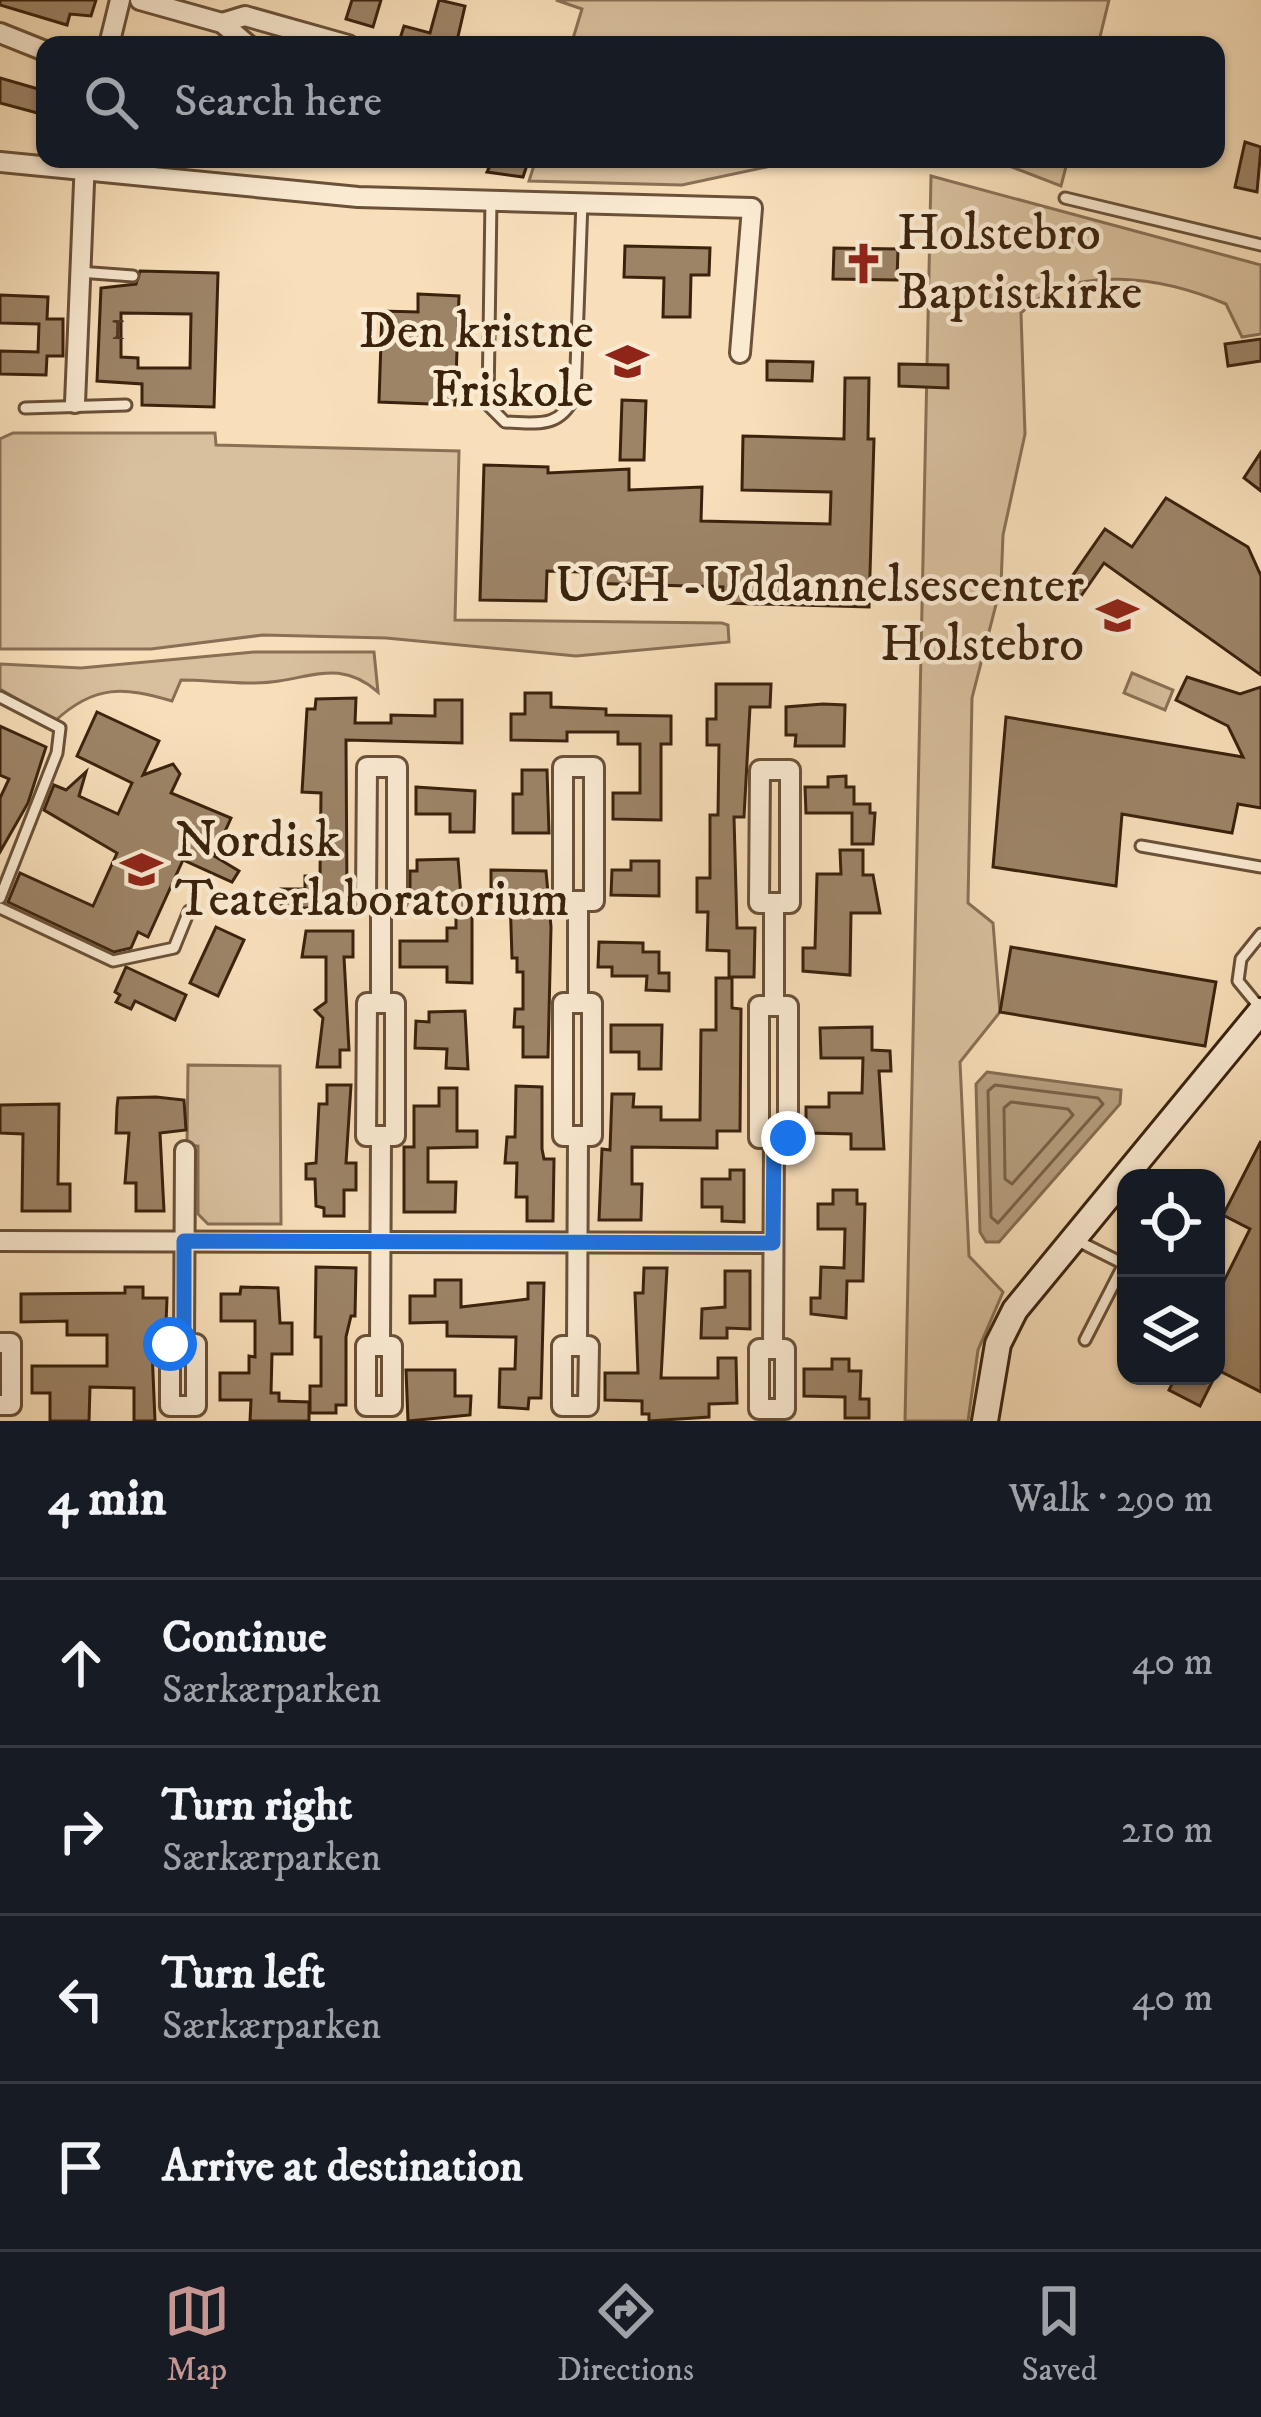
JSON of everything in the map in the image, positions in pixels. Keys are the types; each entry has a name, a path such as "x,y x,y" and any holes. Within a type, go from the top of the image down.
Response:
{"street":[{"path":"111,36 120,0"},
{"path":"140,0 222,23 237,36"},
{"path":"222,23 245,16 316,36"},
{"path":"2,38 36,48"},
{"path":"0,162 36,164"},
{"path":"75,403 83,168"},
{"path":"101,168 358,197 752,208 740,353"},
{"path":"367,767 397,767 397,901 382,901 367,901 367,767"},
{"path":"563,767 594,767 594,901 578,901 563,901 563,767"},
{"path":"760,770 790,770 790,903 774,903 759,903 760,770"},
{"path":"381,1003 382,901"},
{"path":"578,901 578,1003"},
{"path":"774,903 774,1006"},
{"path":"367,1003 395,1003 395,1136 381,1136 366,1136 367,1003"},
{"path":"563,1003 592,1003 592,1136 578,1136 563,1136 563,1003"},
{"path":"760,1006 788,1006 788,1138 774,1138 759,1138 760,1006"},
{"path":"985,1421 998,1345 1015,1310 1261,1010"},
{"path":"380,1346 381,1136"},
{"path":"577,1346 578,1136"},
{"path":"773,1349 774,1138"},
{"path":"184,1151 184,1344"},
{"path":"0,1240 773,1243"},
{"path":"0,1343 11,1343 11,1405 0,1405"}],"lane":[{"path":"1065,198 1261,245"},
{"path":"491,200 488,405 505,422 551,424 565,416 574,396 582,201"},
{"path":"79,272 133,276"},
{"path":"25,408 126,405"},
{"path":"0,697 60,728 57,753 0,898"},
{"path":"1141,846 1261,867"},
{"path":"0,908 113,962 174,948 189,911"},
{"path":"1261,934 1241,959 1238,981 1261,1010"},
{"path":"1074,1239 1117,1261"},
{"path":"1084,1340 1118,1277"}],"shaded area":[{"path":"556,0 1109,0 1100,36 574,36 582,9"},
{"path":"533,168 762,168 682,185 529,181"},
{"path":"1014,168 1066,168 1061,186"},
{"path":"931,176 1261,265 1261,334 1242,337 1226,304 1175,287 1120,279 1066,286 1021,313 1025,434 1003,535 1001,585 972,698 968,903 993,923 1000,1012 960,1062 969,1256 1003,1292 978,1350 968,1421 905,1421"},
{"path":"13,433 215,433 216,445 459,451 455,620 722,623 728,625 729,642 576,656 386,638 263,635 151,649 0,649 0,439"},
{"path":"254,652 374,652 378,692 353,677 330,673 267,682 181,680 172,701 110,692 83,700 55,721 0,689 0,664 81,668"},
{"path":"1132,673 1173,690 1165,710 1124,693"},
{"path":"188,1065 280,1066 281,1224 208,1224 198,1214 198,1146 187,1145"}],"water":[{"path":"987,1072 1121,1090 1120,1104 999,1242 986,1242 980,1232 976,1084"}],"building":[{"path":"0,0 96,0 91,16 70,14 67,25 0,5"},
{"path":"352,0 381,0 373,27 346,19"},
{"path":"439,0 465,6 458,36 401,36 404,26 430,33"},
{"path":"0,78 36,88 36,113 0,103"},
{"path":"1245,142 1261,147 1257,192 1235,187"},
{"path":"489,168 526,168 523,177 487,172"},
{"path":"625,246 710,248 709,275 691,275 690,317 663,317 664,278 624,277"},
{"name":"Holstebro Baptistkirke","path":"834,248 898,249 897,280 833,279"},
{"path":"140,271 218,273 214,407 142,405 142,384 97,381 101,288 136,284","holes":["121,313 191,314 190,368 138,368 138,358 121,357"]},
{"path":"418,294 459,296 455,405 379,402 382,311 418,312"},
{"path":"0,295 48,297 47,319 63,319 63,356 47,356 46,375 0,374 0,351 38,352 39,324 0,323"},
{"path":"1261,339 1261,361 1228,366 1225,344"},
{"path":"767,361 813,362 812,381 767,380"},
{"path":"899,364 948,365 948,388 899,386"},
{"path":"845,378 869,378 868,439 874,439 869,607 722,603 723,587 582,583 582,572 547,571 546,601 480,600 484,465 548,467 548,473 629,469 629,490 702,487 701,521 830,524 831,492 742,490 743,436 844,439"},
{"path":"622,400 646,401 644,460 620,460"},
{"path":"1261,452 1261,491 1244,478"},
{"path":"1166,498 1248,547 1261,576 1261,675 1104,563 1079,599 1064,588 1105,529 1132,547"},
{"path":"1187,677 1240,694 1261,687 1261,808 1238,804 1232,833 1122,814 1116,886 993,867 1006,717 1243,757 1228,726 1176,700"},
{"path":"716,684 771,684 770,707 750,707 744,817 734,817 737,928 755,928 754,977 729,977 729,951 707,950 708,912 697,912 697,878 710,878 710,815 718,815 719,745 707,745 707,719 716,719"},
{"path":"525,693 551,693 551,707 606,709 606,715 671,716 671,744 661,744 661,820 613,819 613,793 640,793 640,744 618,744 618,732 567,732 567,741 511,740 511,714 525,714"},
{"path":"356,698 355,723 391,723 391,715 435,716 435,700 462,700 462,743 346,740 347,899 313,899 313,908 281,908 281,889 305,889 305,876 320,876 321,793 302,792 307,709 315,709 316,699"},
{"path":"845,705 844,746 795,746 796,735 786,735 786,707"},
{"path":"97,712 159,741 143,775 173,764 180,774 171,793 231,818 214,856 239,871 232,882 183,860 148,937 138,932 131,948 114,952 8,902 20,873 93,906 117,853 44,810 54,785 66,790 86,772 79,796 118,814 132,783 77,756"},
{"path":"0,726 46,747 28,803 0,852 0,798 9,779 0,775"},
{"path":"522,770 547,770 549,833 513,833 513,794 522,794"},
{"path":"846,776 846,787 854,787 854,804 870,804 870,813 875,813 873,844 852,844 852,813 806,813 805,787 828,787 828,777"},
{"path":"416,787 475,791 474,832 450,832 450,814 416,814"},
{"path":"840,850 863,850 863,875 873,875 880,913 851,913 850,975 803,971 803,948 815,948 817,874 841,874"},
{"path":"458,859 461,897 410,897 410,871 417,871 417,860"},
{"path":"631,861 659,861 659,896 611,895 612,870 631,870"},
{"path":"491,870 546,871 551,927 548,1057 523,1057 523,1027 514,1027 515,1009 523,1009 523,972 517,972 517,958 512,958 510,896 491,896"},
{"path":"456,899 472,899 472,983 447,982 447,967 400,967 400,941 447,941 447,928 456,928"},
{"path":"216,927 244,940 218,996 190,983"},
{"path":"306,931 353,931 353,957 344,957 349,1050 340,1050 340,1067 317,1067 323,1018 315,1010 326,1002 326,957 302,957"},
{"path":"599,942 643,943 643,952 659,952 659,973 669,973 669,991 646,990 647,976 612,976 612,967 598,967"},
{"path":"1011,947 1216,982 1205,1046 1000,1012"},
{"path":"126,967 186,995 175,1020 135,1001 131,1009 116,1002 120,995 115,992"},
{"path":"716,978 732,978 732,1008 741,1009 740,1131 717,1131 717,1148 632,1147 632,1184 642,1184 641,1220 599,1220 602,1149 610,1150 612,1094 634,1094 633,1107 661,1107 661,1120 700,1120 701,1030 716,1030"},
{"path":"465,1011 468,1069 446,1068 447,1049 415,1048 416,1021 429,1022 429,1012"},
{"path":"611,1025 662,1025 661,1069 639,1069 639,1052 611,1052"},
{"path":"872,1027 872,1050 890,1051 891,1071 879,1071 884,1149 851,1149 851,1134 806,1133 806,1107 829,1107 829,1093 862,1093 863,1058 821,1058 820,1028"},
{"path":"327,1085 351,1085 346,1163 356,1163 356,1190 344,1190 344,1216 324,1216 324,1208 316,1206 315,1179 306,1179 306,1164 316,1163 319,1104 327,1104"},
{"path":"516,1086 542,1087 542,1149 544,1159 554,1159 553,1221 527,1221 527,1197 516,1197 517,1163 505,1163 507,1137 515,1137"},
{"path":"439,1088 457,1088 457,1131 477,1131 477,1147 428,1148 428,1182 456,1182 455,1212 404,1212 404,1147 414,1147 414,1106 439,1106"},
{"path":"118,1098 184,1100 186,1130 160,1133 164,1211 136,1211 136,1183 125,1183 129,1133 116,1133"},
{"path":"59,1104 58,1184 70,1184 70,1211 22,1211 23,1134 0,1133 0,1105"},
{"path":"1261,1141 1261,1392 1225,1374 1225,1279 1250,1229 1225,1216"},
{"path":"730,1170 744,1170 744,1222 722,1221 722,1207 702,1207 702,1179 730,1179"},
{"path":"833,1190 857,1190 857,1204 865,1204 863,1281 847,1281 846,1318 811,1314 811,1298 820,1298 821,1267 844,1268 845,1229 818,1229 818,1204 833,1204"},
{"path":"316,1267 356,1268 355,1316 351,1316 346,1337 346,1405 336,1405 336,1413 310,1413 310,1386 321,1386 321,1337 315,1337"},
{"path":"644,1268 667,1268 661,1378 718,1378 718,1358 736,1358 737,1403 709,1404 709,1417 649,1421 649,1414 642,1414 642,1401 605,1400 605,1373 638,1373 635,1293 643,1293"},
{"path":"725,1271 750,1271 750,1329 727,1328 727,1338 701,1338 702,1309 725,1307"},
{"path":"435,1280 461,1280 461,1307 528,1299 528,1283 544,1283 541,1398 529,1398 528,1409 499,1407 500,1369 515,1369 516,1337 447,1336 447,1322 410,1323 410,1296 435,1296"},
{"path":"125,1287 143,1287 143,1298 167,1298 166,1324 156,1324 152,1350 155,1421 134,1421 134,1388 90,1387 89,1421 50,1421 50,1393 32,1393 32,1366 107,1366 107,1335 67,1335 67,1321 21,1322 21,1294 125,1293"},
{"path":"241,1287 278,1288 280,1323 292,1323 292,1354 272,1354 271,1393 279,1393 279,1401 309,1402 309,1421 250,1421 251,1400 220,1400 220,1373 249,1373 249,1356 255,1357 255,1321 221,1321 221,1294 240,1294"},
{"path":"832,1359 849,1359 849,1371 861,1371 860,1399 869,1399 869,1418 845,1418 845,1397 804,1396 804,1369 832,1369"},
{"path":"406,1370 455,1370 455,1396 471,1396 470,1415 408,1421"},
{"path":"1172,1385 1210,1385 1200,1406 1169,1390"}],"place":[{"name":"Holstebro Baptistkirke","path":"863,263"},
{"name":"Den kristne Friskole","path":"628,361"},
{"name":"UCH -Uddannelsescenter Holstebro","path":"1118,615"},
{"name":"Nordisk Teaterlaboratorium","path":"141,870"}],"route":[{"path":"170,1344 184,1344 184,1241 773,1243 774,1138 788,1138"}]}
